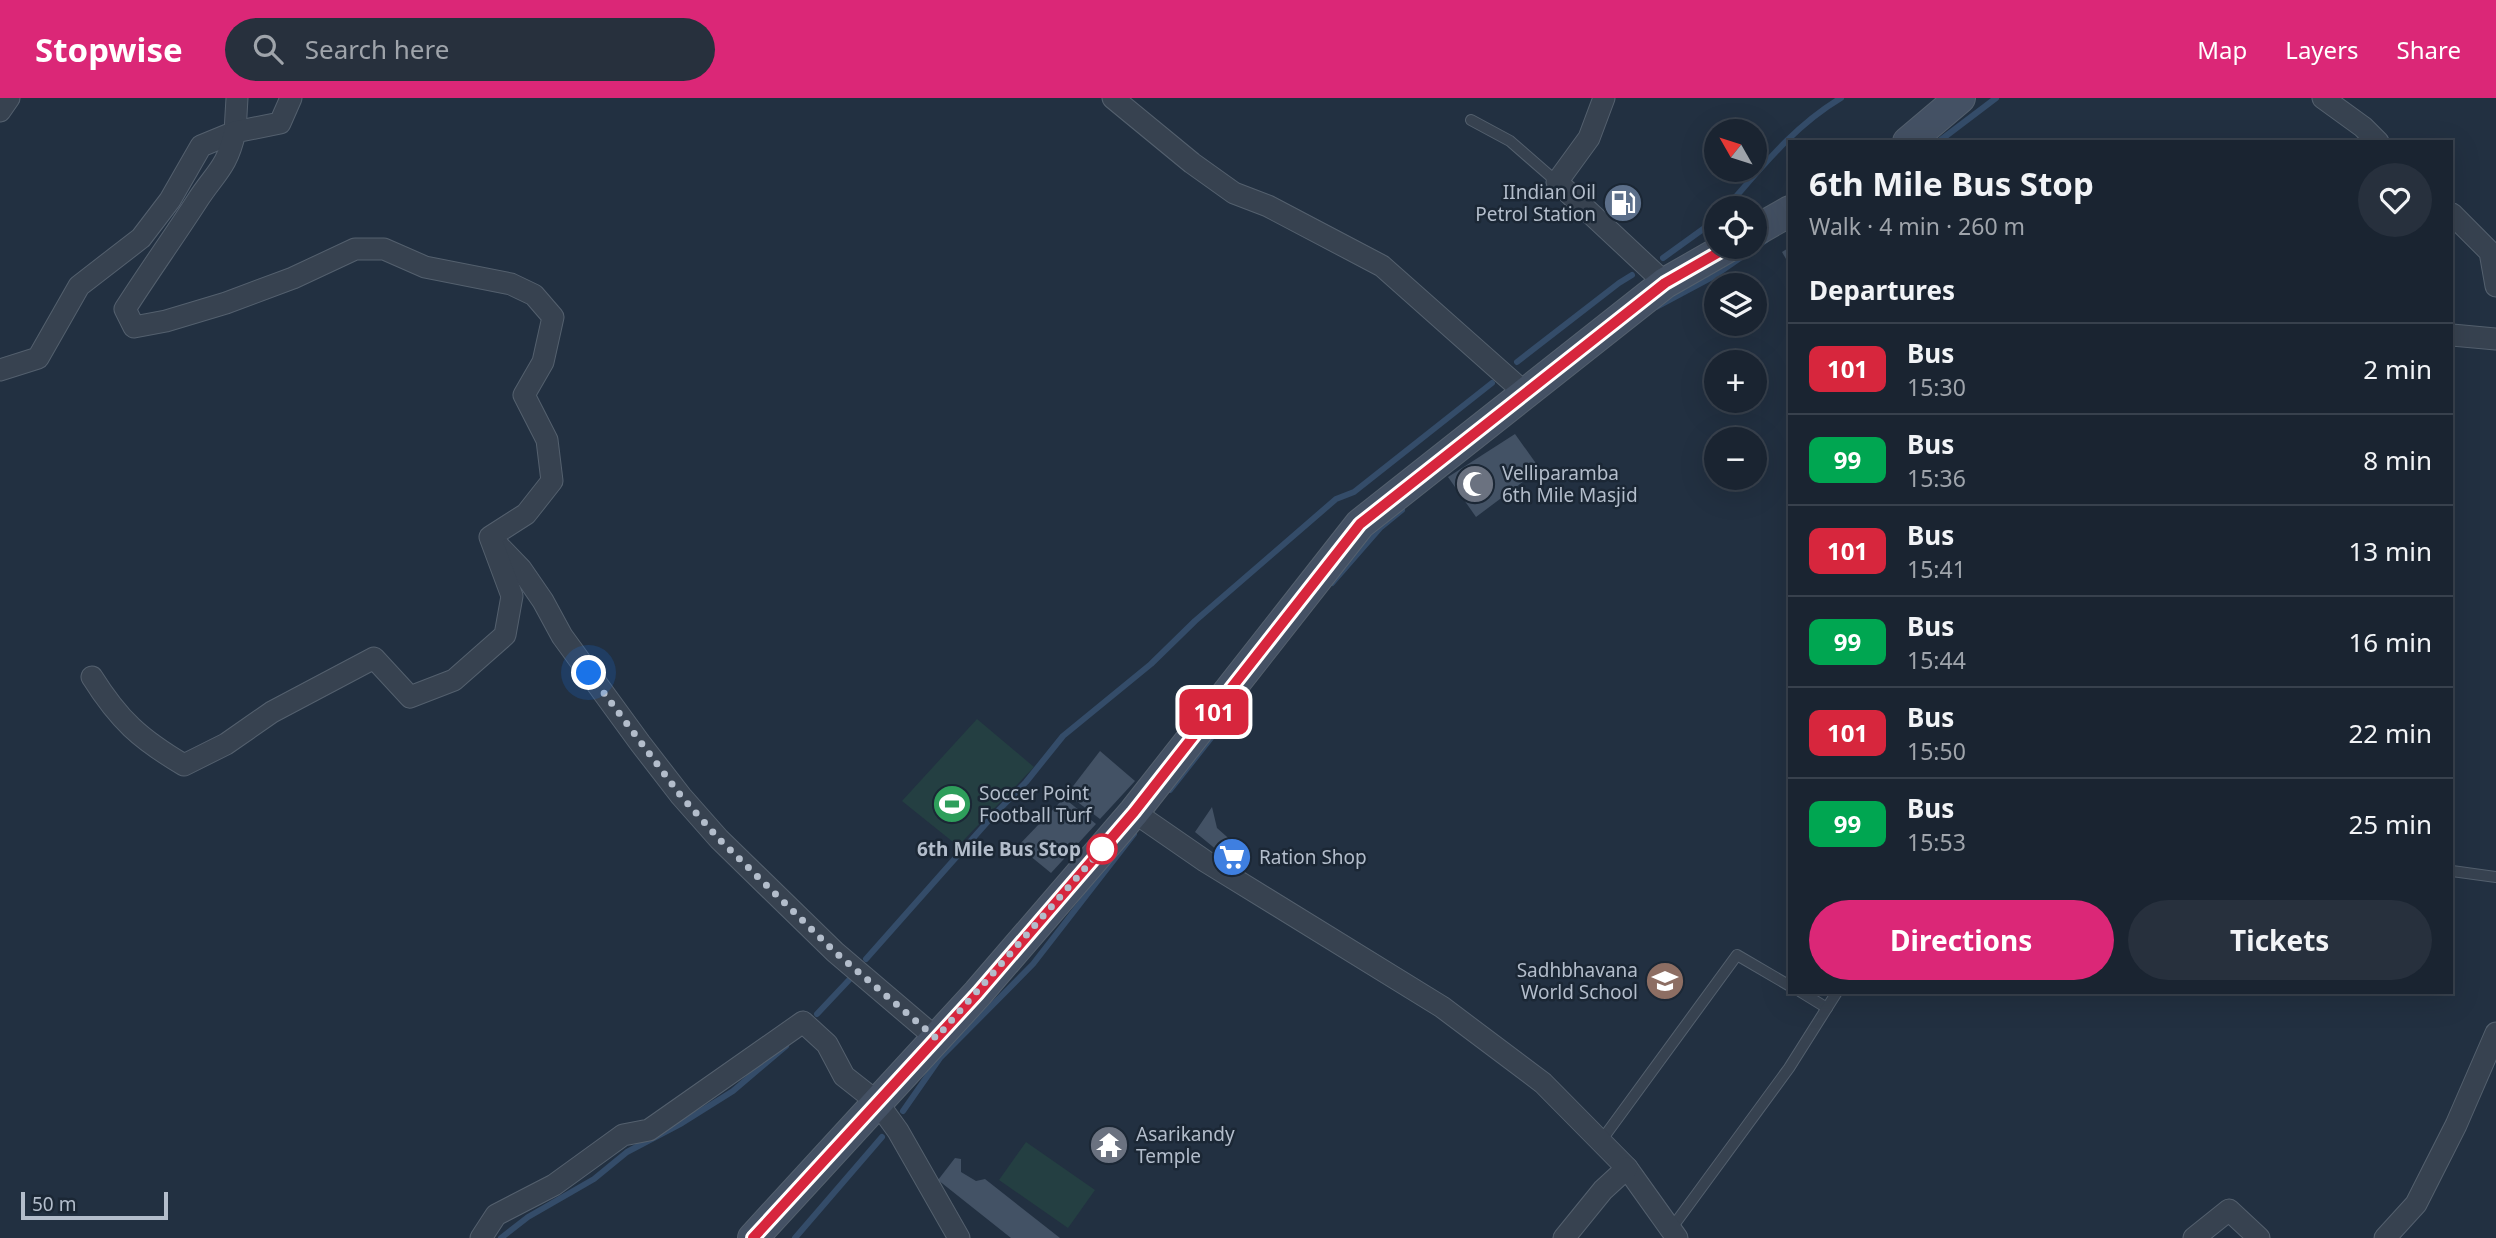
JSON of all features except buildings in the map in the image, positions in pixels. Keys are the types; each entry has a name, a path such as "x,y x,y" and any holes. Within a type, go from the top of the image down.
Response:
{"main road":[{"path":"1910,140 1960,98"},
{"path":"1767,224 1788,212"},
{"path":"753,1238 936,1038 1134,812 1360,524 1665,283 1707,259"}],"street":[{"path":"0,111 9,98"},
{"path":"237,98 235,132 230,154 125,309 134,327 166,321 226,303 293,278 355,249 384,249 425,267 511,284 534,295 553,317 543,362 524,395 547,440 552,481 526,514 490,537"},
{"path":"0,370 38,358 79,286 141,238 170,200 201,146 235,132 280,123 291,98"},
{"path":"1112,98 1192,163 1234,193 1268,206 1382,266 1525,393"},
{"path":"1604,98 1589,138 1557,182 1665,283"},
{"path":"2323,98 2363,127 2376,140"},
{"path":"2453,215 2490,252 2496,286"},
{"path":"2453,335 2496,339"},
{"path":"92,677 137,735 184,765 226,744 272,712 374,658 410,697 454,680 505,635 512,596 490,537"},
{"path":"490,537 521,569 562,636 589,673 681,796 719,839 835,952 936,1038"},
{"path":"1134,812 1226,875 1442,1007 1543,1083 1627,1168 1674,1234"},
{"path":"481,1238 496,1215 554,1185 623,1135 649,1130 803,1022 827,1044 844,1076 877,1102 898,1131 958,1238"},
{"path":"2385,1238 2416,1204 2456,1125 2496,1033"},
{"path":"1564,1238 1603,1189 1627,1168"},
{"path":"2194,1238 2229,1210 2259,1238"}],"lane":[{"path":"1471,120 1510,141 1557,182"},
{"path":"2453,871 2496,877"},
{"path":"1601,1141 1737,955 1788,985"},
{"path":"1804,994 1827,1008"},
{"path":"1674,1234 1789,1068 1836,994"}],"green space":[{"path":"977,719 1034,767 958,846 902,801"},
{"path":"1026,1142 1095,1190 1068,1228 999,1180"}],"waterway":[{"path":"1737,196 1793,134 1841,98"},
{"path":"1941,140 1996,98"},
{"path":"1663,258 1704,228"},
{"path":"1656,307 1714,276 1739,259"},
{"path":"1517,362 1632,275"},
{"path":"866,959 1026,782 1063,736 1151,664 1195,621 1336,499 1354,492 1492,383"},
{"path":"1332,583 1380,528 1402,510"},
{"path":"1170,790 1237,705"},
{"path":"903,1111 940,1058 1033,964 1134,834"},
{"path":"817,1014 849,980"},
{"path":"501,1238 528,1217 594,1179 627,1152 682,1123 733,1091 786,1046"},
{"path":"795,1238 882,1137"}],"bus line":[{"name":"101","path":"753,1238 978,993 1083,872 1230,692 1360,524 1665,283 1707,259"}],"place":[{"name":"IIndian Oil Petrol Station","path":"1623,203"},
{"name":"Velliparamba 6th Mile Masjid","path":"1475,484"},
{"name":"Soccer Point Football Turf","path":"952,804"},
{"name":"6th Mile Bus Stop","path":"1102,849"},
{"name":"Ration Shop","path":"1232,857"},
{"name":"Sadhbhavana World School","path":"1665,981"},
{"name":"Asarikandy Temple","path":"1109,1145"}],"route":[{"path":"589,673 681,796 719,839 770,891 796,912 813,932 936,1038 1102,849"}]}
